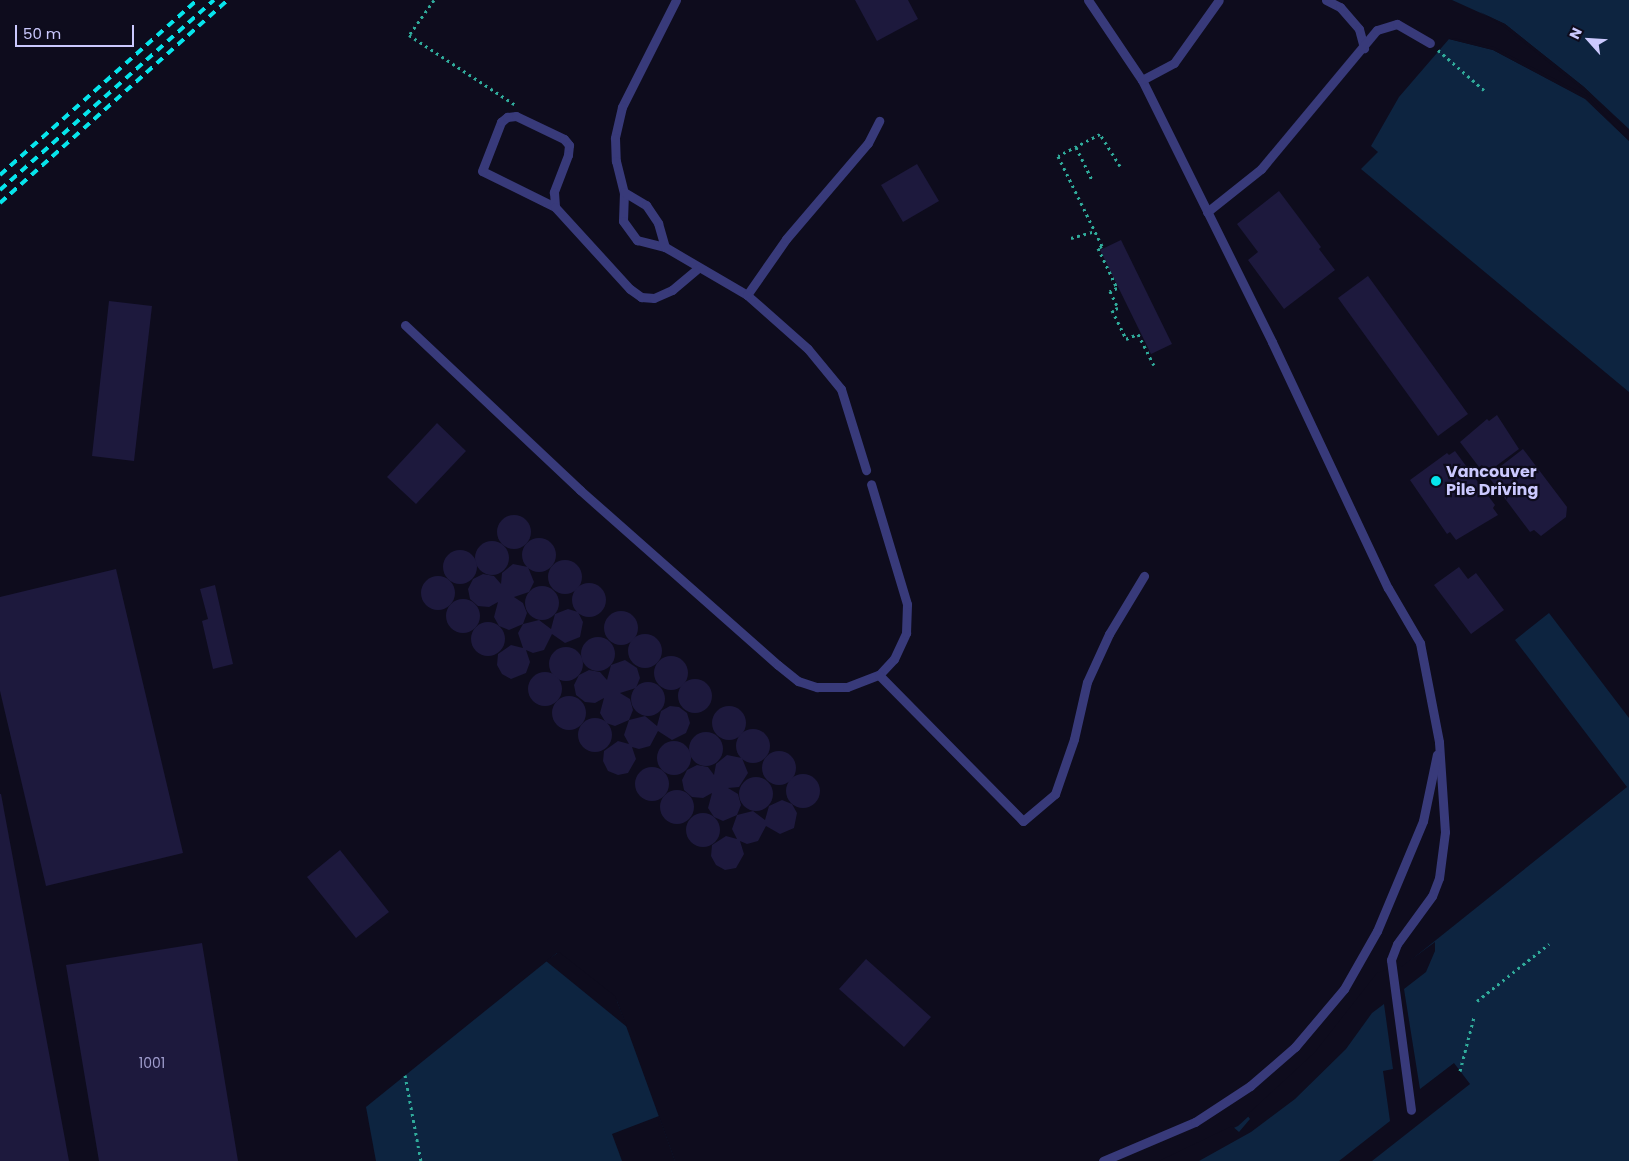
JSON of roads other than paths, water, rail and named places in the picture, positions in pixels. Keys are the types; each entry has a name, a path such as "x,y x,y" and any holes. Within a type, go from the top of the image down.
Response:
{"lane":[{"path":"676,0 622,107 615,146 624,192 623,221 637,240 665,247 747,296 808,350 840,389 866,470"},
{"path":"1088,0 1142,80 1388,588 1420,643 1440,742 1445,832 1439,878 1422,913 1397,944 1391,960 1411,1110"},
{"path":"1142,80 1174,63 1219,0"},
{"path":"1326,0 1340,7 1359,29 1364,48"},
{"path":"1207,212 1261,169 1364,48 1377,30 1397,24 1430,43"},
{"path":"555,207 554,192 568,155 569,145 564,139 516,116 507,117 501,122 482,171 555,207 630,289 641,297 654,298 672,290 698,268"},
{"path":"747,296 792,232 868,144 880,121"},
{"path":"624,192 646,205 658,223 665,247"},
{"path":"405,325 580,490 798,681 816,687 847,687 879,675 894,659 906,633 907,604 871,484"},
{"path":"879,675 1023,821 1055,794 1074,739 1087,682 1109,634 1144,576"},
{"path":"1103,1161 1195,1122 1250,1086 1295,1047 1344,988 1377,931 1424,821 1440,742"}],"water":[{"path":"1452,0 1629,0 1629,129 1584,87 1505,24"},
{"path":"1449,39 1493,50 1586,99 1629,141 1629,392 1361,169 1378,152 1371,146 1399,97"},
{"path":"1549,613 1629,718 1629,1161 1161,1161 1238,1126 1317,1054 1401,968 1627,787 1515,640"},
{"path":"557,953 617,1001 675,1161 376,1161 366,1107"}],"railway":[{"path":"0,175 197,0"},
{"path":"0,190 214,0"},
{"path":"0,203 228,0"}],"place":[{"name":"Vancouver Pile Driving","path":"1436,481"}]}
